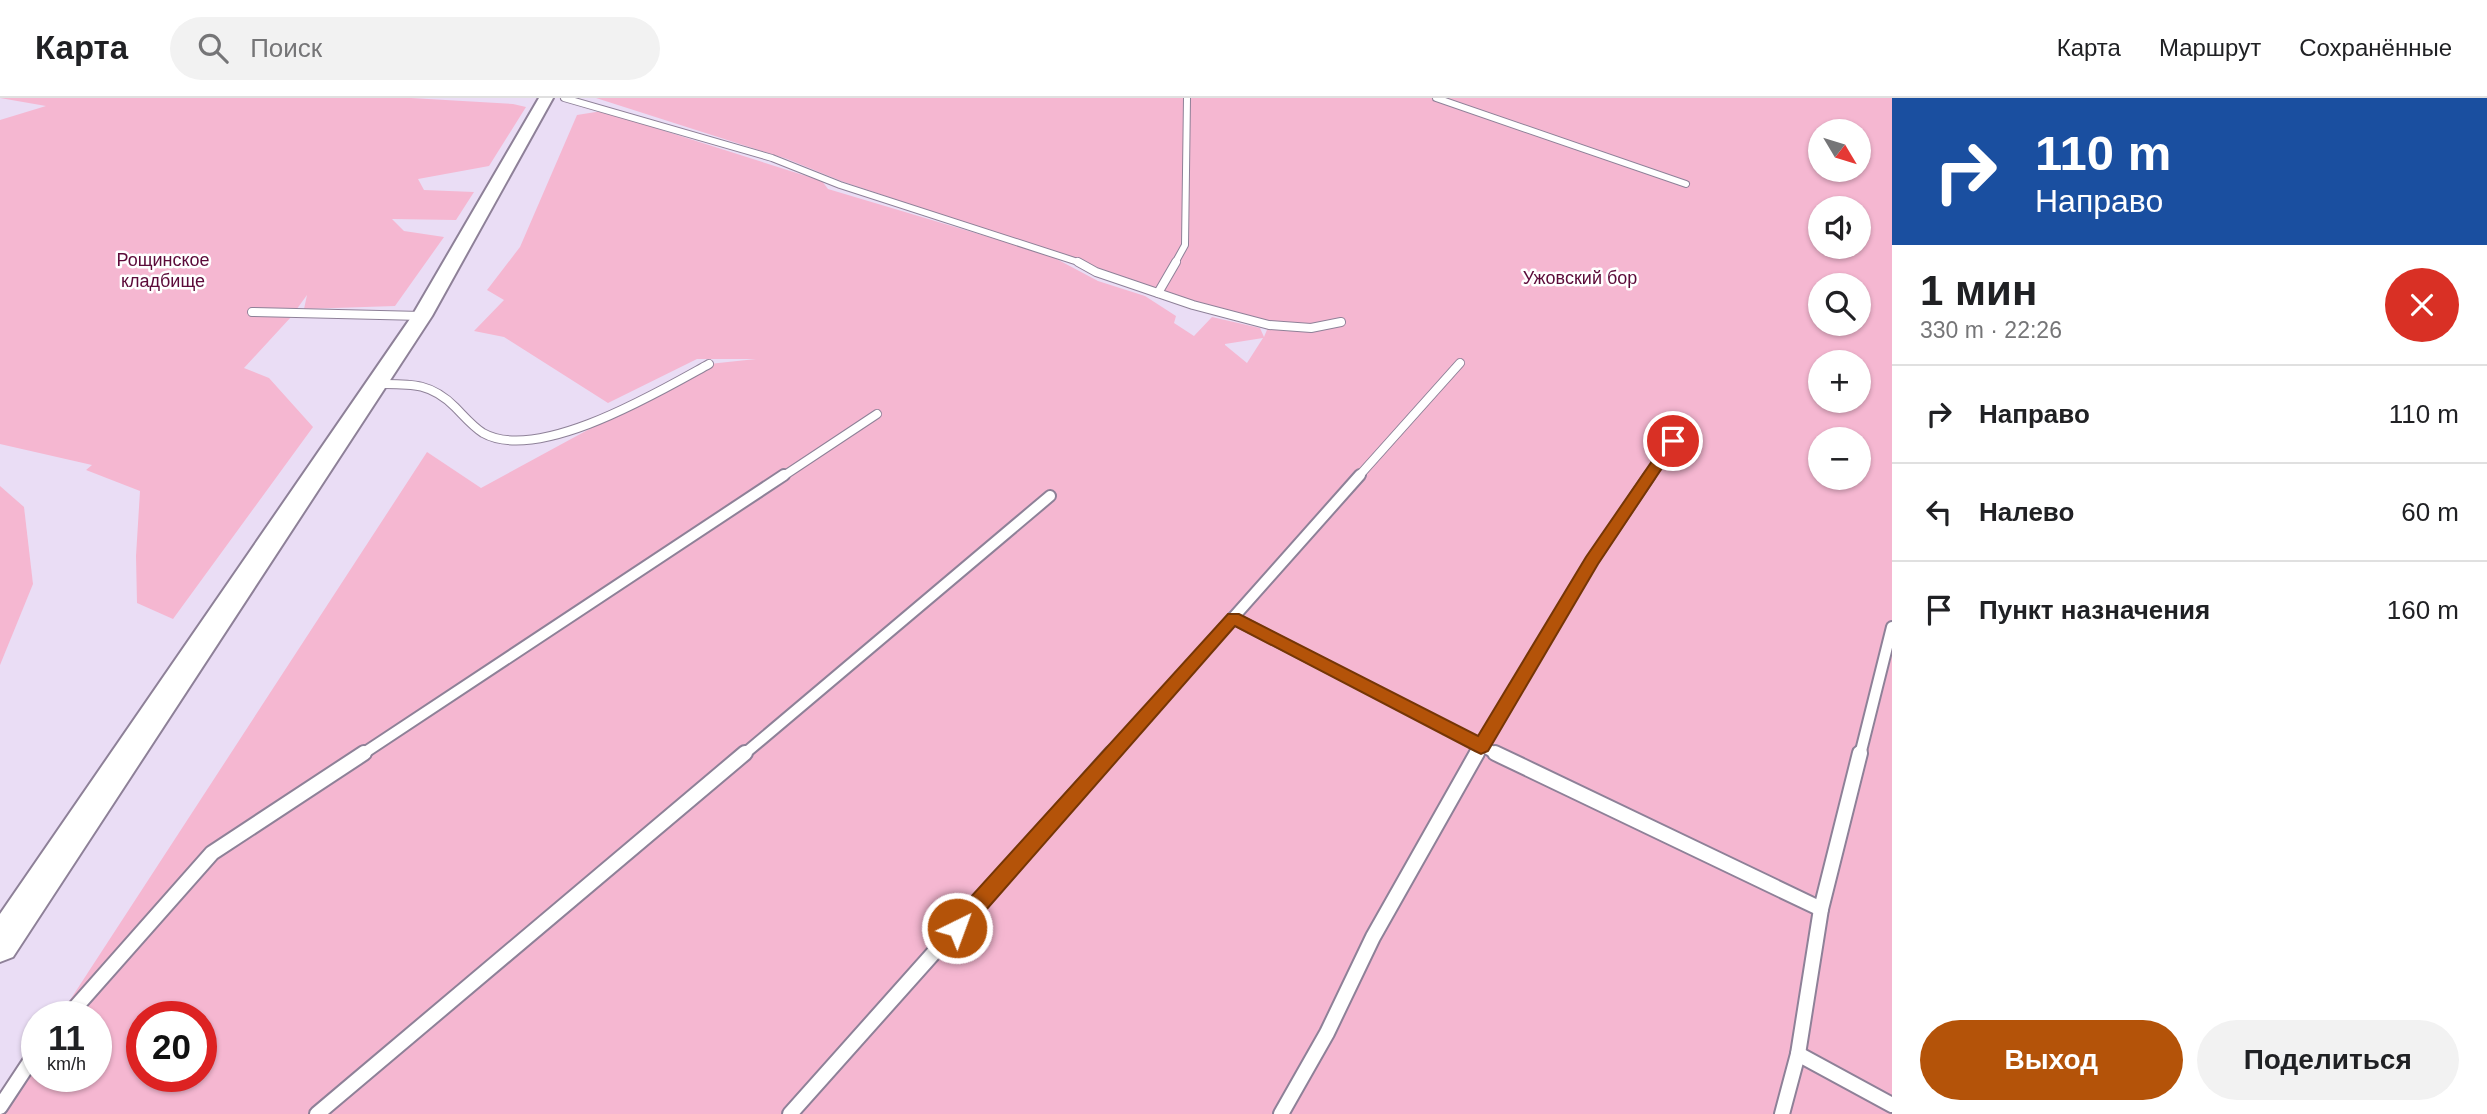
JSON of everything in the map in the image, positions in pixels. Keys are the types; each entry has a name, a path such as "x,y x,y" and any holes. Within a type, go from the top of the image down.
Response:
{"street":[{"path":"0,945 422,316 546,98"}],"lane":[{"path":"564,98 772,158 852,189 1073,259 1096,272 1193,305 1269,325 1311,328 1341,322"},
{"path":"1158,293 1185,245 1187,98"},
{"path":"1436,98 1686,184"},
{"path":"252,312 422,316"},
{"path":"790,1114 1460,363"},
{"path":"376,384 409,384 436,390 487,435 514,438 562,434 573,430 620,412 709,364"},
{"path":"81,1001 212,853 877,414"},
{"path":"1281,1114 1327,1033 1373,937 1481,746 1592,561 1673,441"},
{"path":"317,1114 1050,496"},
{"path":"1233,618 1481,746 1821,909"},
{"path":"1782,1114 1798,1054 1821,909 1892,627"},
{"path":"1798,1054 1892,1105"},
{"path":"0,1107 21,1075"}],"green space":[{"name":"Рощинское кладбище","path":"0,98 411,98 526,107 489,166 418,179 424,190 474,192 456,220 392,219 404,231 444,237 395,306 304,309 307,295 291,317 244,368 269,378 313,427 173,619 137,603 136,556 140,491 86,470 92,465 0,444 0,120 46,106"},
{"name":"Ужовский бор","path":"596,98 1892,98 1892,1114 0,1114 0,1107 21,1075 21,1092 112,1092 112,1001 69,1001 427,452 481,488 709,364 756,359 697,359 608,403 504,337 474,331 504,300 487,290 520,247 577,115 602,111 822,181 828,189 1049,255 1098,281 1145,296 1176,316 1174,323 1194,336 1212,317 1260,328 1264,337 1269,325 1158,293 1073,259 841,181 787,159","holes":["1263,338 1247,363 1225,344"]},
{"path":"0,486 24,507 33,584 0,665"}],"route":[{"path":"957,928 1233,618 1481,746 1592,561 1673,441"}]}
